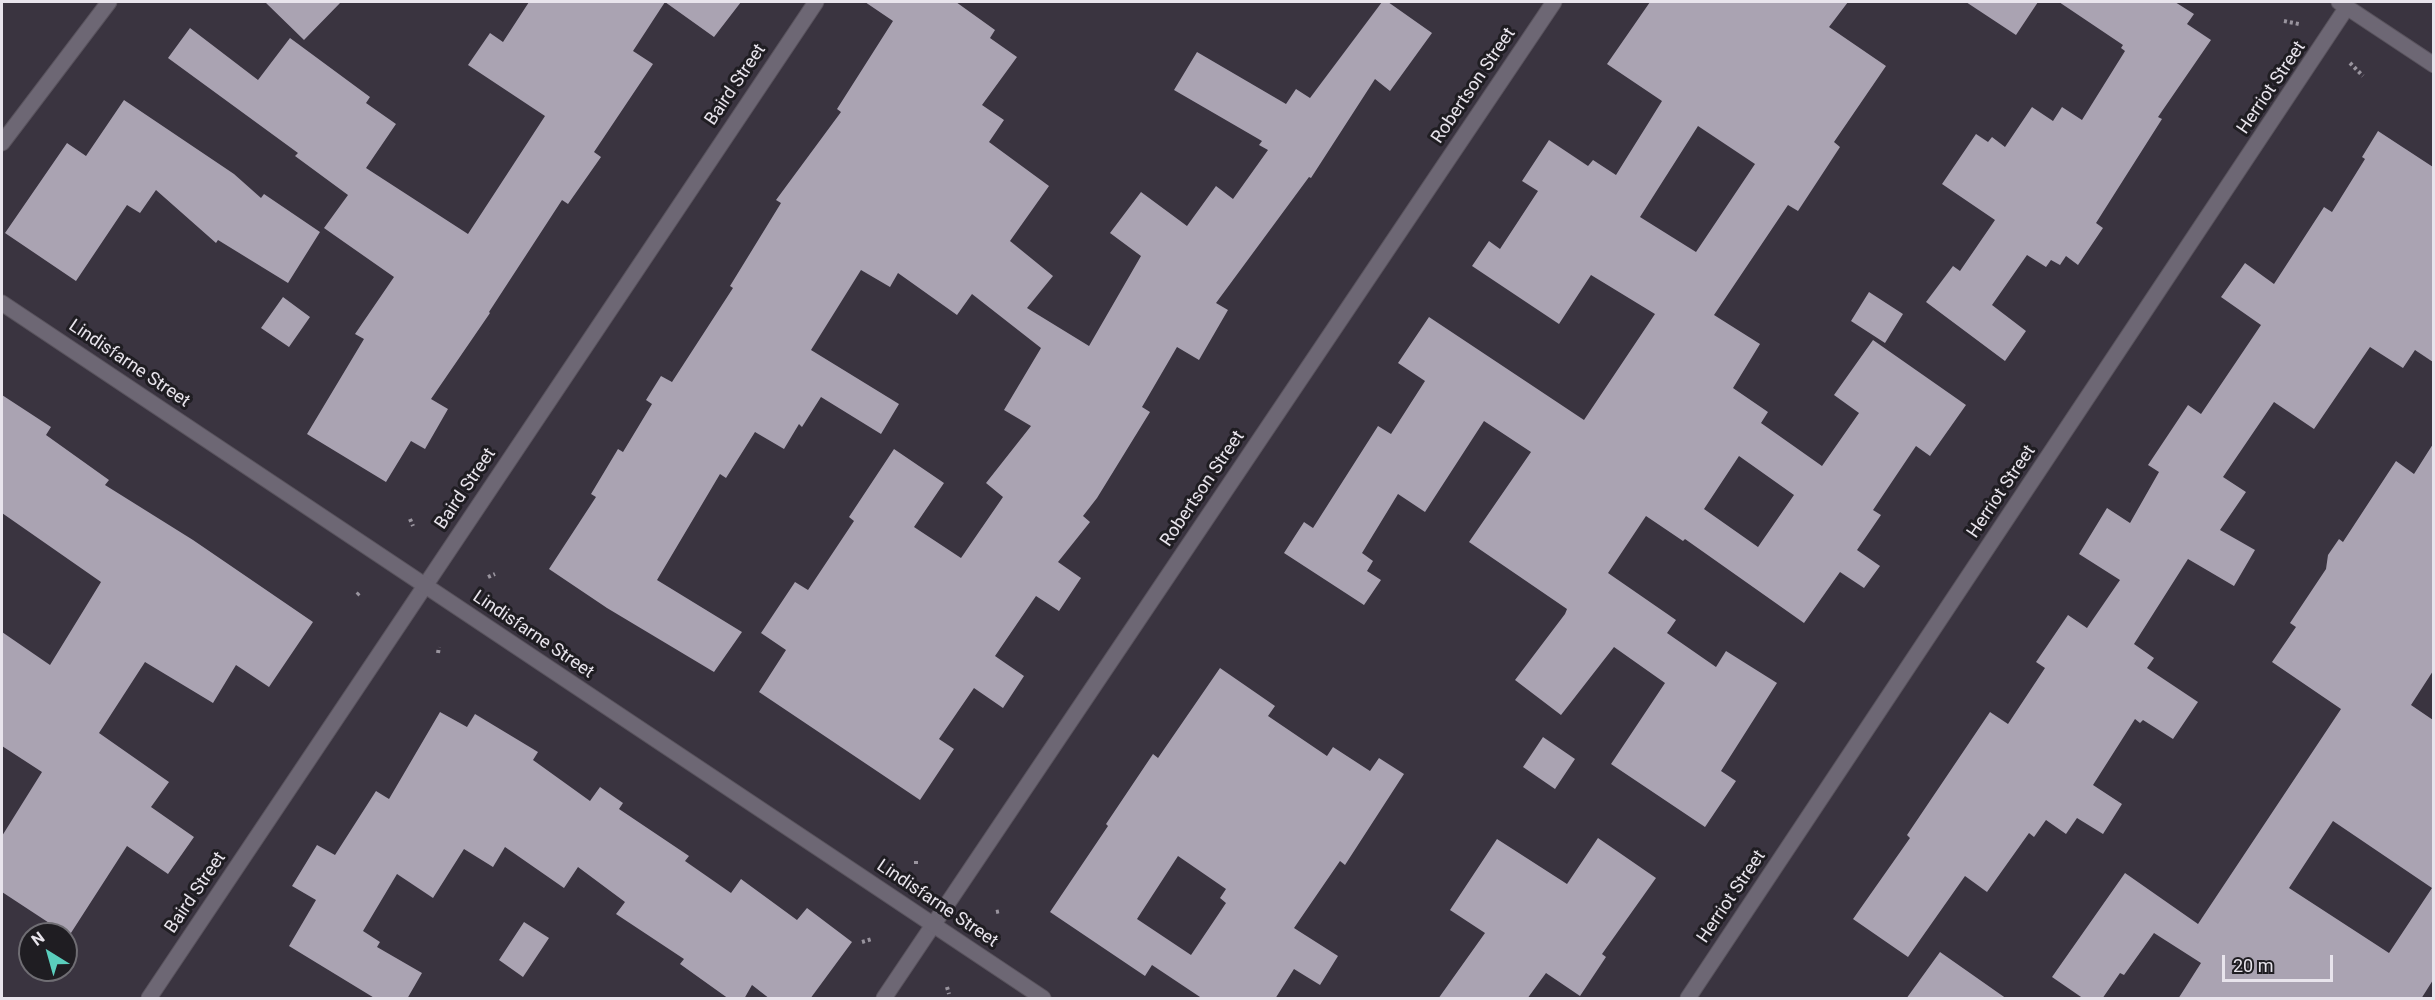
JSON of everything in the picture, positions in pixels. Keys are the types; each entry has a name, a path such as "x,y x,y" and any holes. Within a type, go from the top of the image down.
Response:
{"street":[{"path":"2,143 109,2"},
{"name":"Baird Street","path":"149,999 816,2"},
{"name":"Robertson Street","path":"884,999 1554,2"},
{"path":"2343,4 2433,64"},
{"name":"Herriot Street","path":"1688,999 2305,74 2343,4"},
{"name":"Lindisfarne Street","path":"2,303 1042,999"}],"path":[{"path":"2284,21 2299,24"},
{"path":"2350,63 2363,76"},
{"path":"410,519 413,526"},
{"path":"488,576 495,574"},
{"path":"438,653 439,647"},
{"path":"862,942 872,939"},
{"path":"947,987 950,994"}],"building":[{"path":"265,2 341,2 304,40"},
{"path":"529,2 665,2 633,51 653,64 594,152 601,157 568,204 562,200 490,313 431,399 448,409 425,449 411,441 386,482 307,434 364,339 355,334 394,277 324,228 348,195 295,156 298,153 168,58 190,28 258,80 290,38 370,97 366,103 396,124 366,168 468,234 545,116 468,65 490,33 503,42"},
{"path":"665,2 741,2 714,37"},
{"path":"865,2 956,2 995,30 990,38 1017,57 982,105 1004,120 989,142 1049,186 1010,241 1053,276 1027,308 1089,346 1141,256 1110,233 1141,192 1187,226 1216,186 1233,199 1268,150 1259,145 1262,141 1174,90 1197,52 1286,104 1296,89 1310,98 1382,2 1388,2 1432,33 1390,91 1375,79 1311,178 1309,177 1216,303 1228,310 1199,360 1177,347 1142,407 1150,412 1097,498 1083,516 1090,522 1058,562 1081,578 1059,611 1036,596 995,656 1024,676 1003,708 974,688 939,739 954,749 920,800 759,692 786,650 761,633 795,582 808,590 854,521 849,517 894,449 944,483 914,527 961,558 1003,497 986,483 1031,426 1004,410 1041,348 972,294 957,315 898,273 890,287 861,270 811,350 899,404 881,434 821,397 802,427 799,424 784,449 755,432 726,478 720,474 657,580 742,632 714,672 607,608 549,569 596,497 591,494 618,449 623,452 652,404 646,400 661,376 672,382 733,288 730,286 781,203 776,200 841,112 837,109 893,21"},
{"path":"1650,2 1848,2 1829,27 1886,66 1834,142 1840,147 1798,211 1788,205 1714,315 1760,344 1733,388 1768,412 1761,423 1822,466 1859,413 1834,395 1873,340 1966,405 1930,456 1916,446 1873,510 1881,515 1857,550 1880,566 1864,588 1840,572 1804,623 1685,539 1683,541 1646,516 1608,573 1676,620 1667,633 1716,667 1726,651 1777,683 1721,771 1736,781 1705,827 1611,764 1665,683 1614,647 1561,715 1515,680 1567,609 1469,542 1531,452 1484,421 1425,512 1398,494 1362,553 1373,561 1367,571 1381,580 1364,605 1284,553 1304,522 1313,528 1378,426 1391,434 1425,381 1398,363 1429,317 1584,420 1655,314 1591,275 1559,324 1472,266 1489,241 1500,249 1538,191 1522,181 1549,140 1588,166 1593,160 1616,175 1662,101 1607,64","holes":["1698,126 1755,164 1696,252 1640,217","1739,456 1794,495 1758,547 1704,509"]},
{"path":"1966,2 2038,2 2016,35"},
{"path":"2059,2 2175,2 2194,14 2187,24 2211,40 2158,117 2162,119 2096,223 2103,228 2078,265 2066,256 2060,265 2051,260 2046,267 2027,255 1992,305 2026,331 2005,361 1926,302 1953,266 1960,271 1995,220 1942,184 1976,134 1988,142 1992,137 2005,147 2032,107 2053,121 2062,107 2082,120 2125,51 2121,48 2123,45"},
{"path":"124,100 234,174 261,198 264,194 320,232 288,283 218,240 216,243 156,190 140,213 127,205 76,281 5,233 67,143 86,156"},
{"path":"2378,131 2433,167 2433,362 2415,350 2403,368 2370,347 2314,429 2274,402 2223,477 2246,492 2220,530 2255,550 2234,586 2188,559 2134,644 2154,658 2147,668 2198,702 2173,739 2143,720 2140,723 2135,719 2093,785 2122,804 2103,834 2077,818 2066,834 2046,820 2034,837 2029,833 1987,892 1965,876 1908,957 1853,919 1910,838 1907,835 1990,712 2008,724 2045,668 2036,662 2068,615 2087,628 2120,580 2079,554 2107,508 2130,523 2159,472 2148,465 2188,405 2201,414 2261,325 2221,297 2245,263 2274,284 2324,207 2332,212 2365,159 2362,157"},
{"path":"1869,292 1903,314 1885,343 1851,321"},
{"path":"283,297 310,317 289,347 261,328"},
{"path":"2,395 51,427 46,435 109,480 105,485 193,540 313,622 269,687 236,665 213,703 145,662 99,733 169,782 151,807 194,837 168,874 127,846 78,922 48,922 2,892 2,836 42,772 2,746 2,632 50,665 101,582 2,513"},
{"path":"2433,444 2433,671 2411,705 2433,720 2433,980 2421,999 2178,999 2201,963 2154,933 2124,975 2120,973 2102,999 2084,999 2052,977 2125,873 2198,924 2341,709 2272,662 2296,627 2290,623 2326,569 2328,555 2339,539 2343,542 2396,461 2414,474","holes":["2333,821 2432,888 2389,953 2289,888"]},
{"path":"1220,668 1275,706 1268,716 1327,756 1333,747 1370,771 1379,758 1404,774 1345,865 1340,861 1294,928 1338,956 1320,985 1294,969 1275,999 1203,999 1152,965 1145,976 1050,912 1153,754 1158,758","holes":["1178,856 1226,889 1220,898 1226,903 1191,955 1137,919"]},
{"path":"440,712 467,727 475,714 538,752 533,760 590,801 600,787 623,803 619,809 689,856 685,861 731,893 741,879 797,920 807,908 852,942 810,999 770,999 752,985 744,999 729,999 680,964 684,959 616,914 625,902 578,867 564,888 505,847 493,867 464,849 433,898 397,874 363,931 380,942 377,947 422,973 407,999 376,999 289,946 316,900 292,886 317,845 335,855 376,791 389,799"},
{"path":"1543,737 1575,759 1555,789 1523,767"},
{"path":"1598,838 1656,878 1602,954 1606,957 1580,996 1546,973 1527,999 1438,999 1485,933 1450,910 1497,839 1567,884"},
{"path":"524,922 549,938 523,977 499,960"},
{"path":"1940,952 2007,999 1906,999"}]}
